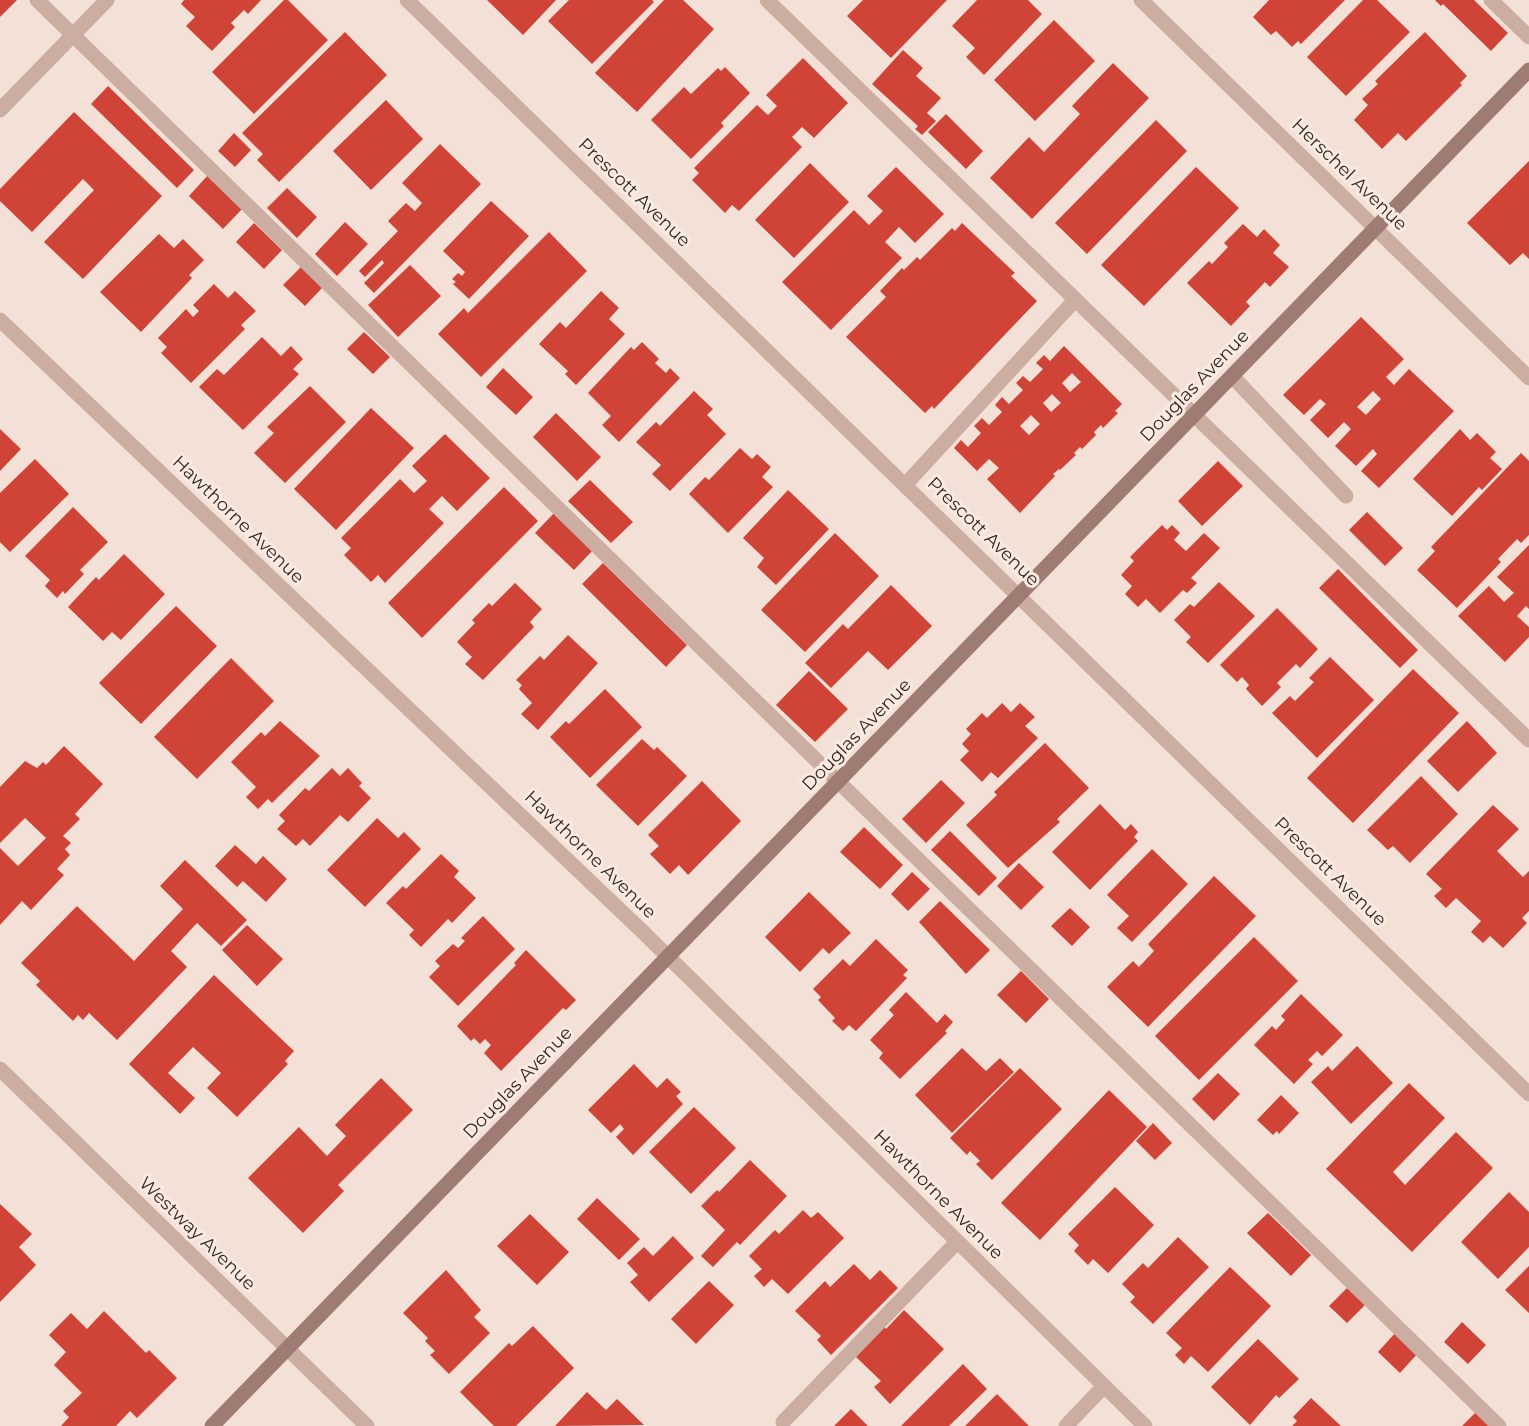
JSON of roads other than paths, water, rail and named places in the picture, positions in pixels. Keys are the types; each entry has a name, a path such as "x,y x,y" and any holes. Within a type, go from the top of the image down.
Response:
{"street":[{"path":"36,0 1499,1426"},
{"path":"0,110 107,0"},
{"name":"Prescott Avenue","path":"407,0 1020,595 1529,1094"},
{"path":"767,0 1074,301 1529,740"},
{"name":"Herschel Avenue","path":"1141,0 1529,378"},
{"path":"1491,0 1529,37"},
{"name":"Douglas Avenue","path":"212,1426 1529,70"},
{"path":"906,484 1074,301"},
{"name":"Hawthorne Avenue","path":"0,320 668,957 1145,1426"},
{"path":"1232,376 1346,496"},
{"name":"Westway Avenue","path":"0,1069 367,1426"},
{"path":"783,1422 957,1242"},
{"path":"1066,1426 1104,1386"}]}
